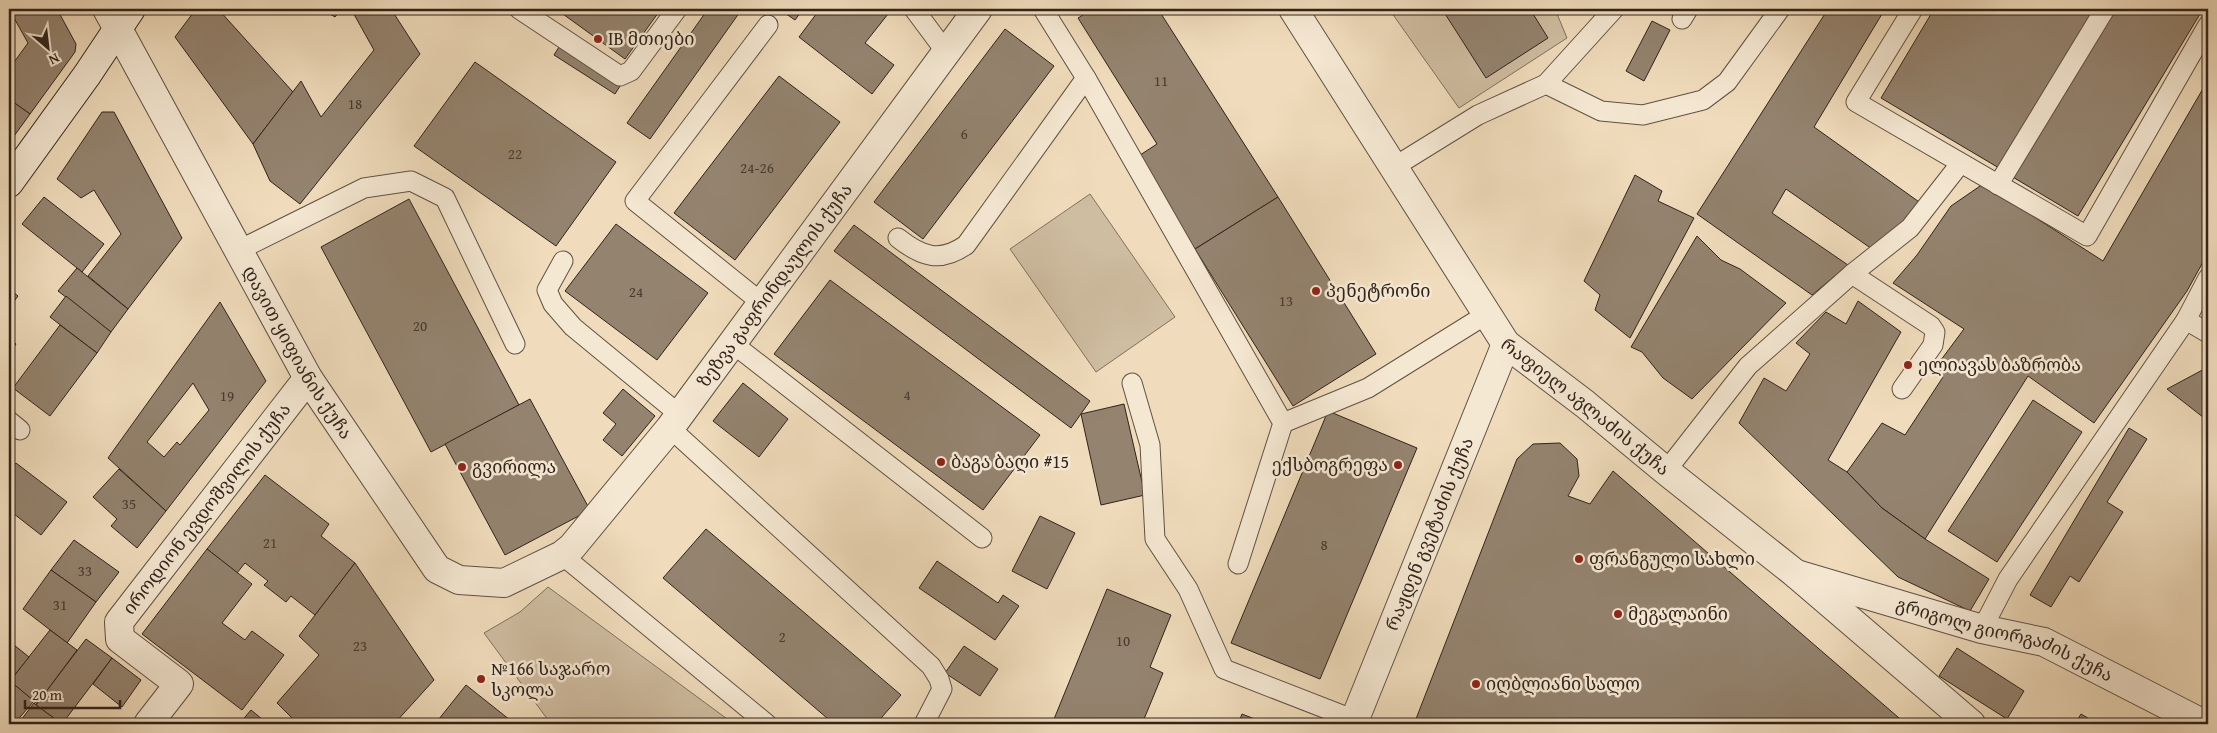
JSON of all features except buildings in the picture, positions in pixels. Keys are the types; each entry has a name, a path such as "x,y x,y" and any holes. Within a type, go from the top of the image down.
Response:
{"street":[{"name":"ზეზვა გაფრინდაულის ქუჩა","path":"562,554 572,547 675,422 978,9"},
{"name":"რაფიელ აგლაძის ქუჩა","path":"1293,9 1506,344 1585,404 1796,574 1970,724"},
{"path":"9,183 118,16"},
{"name":"დავით ყიფიანის ქუჩა","path":"118,16 239,250 308,378 436,569 459,580 504,582 562,554"},
{"name":"რაჟდენ გვეტაძის ქუჩა","path":"1354,722 1506,344"},
{"name":"იროდიონ ევდოშვილის ქუჩა","path":"148,724 179,684 120,639 119,622 308,378"},
{"name":"გრიგოლ გიორგაძის ქუჩა","path":"1796,574 1982,629 2044,642 2204,724"}],"lane":[{"path":"520,9 620,76 631,71 677,9"},
{"path":"914,9 946,52"},
{"path":"1043,9 1086,78 1283,423 1238,564"},
{"path":"1394,168 1478,115 1546,84 1614,9"},
{"path":"1546,84 1601,112 1643,115 1703,100 1726,82 1780,9"},
{"path":"1913,9 1856,102 2087,236 2208,25"},
{"path":"1998,185 2105,9"},
{"path":"762,303 635,201 768,25"},
{"path":"898,238 910,248 935,256 951,255 966,244 1086,78"},
{"path":"1666,471 1748,366 1852,274 1910,228 1960,164"},
{"path":"239,250 364,188 411,181 445,198 516,344"},
{"path":"563,260 547,290 553,304 574,327 931,666 939,679 942,689 924,724"},
{"path":"1852,274 1931,326 1935,332 1933,345 1902,389"},
{"path":"1982,629 2008,579 2186,320 2208,278"},
{"path":"1283,423 1368,388 1488,314"},
{"path":"2186,320 2208,333"},
{"path":"732,343 982,538"},
{"path":"1132,383 1150,445 1155,539 1188,589 1224,669 1354,722"},
{"path":"562,554 767,724"}],"shaded area":[{"path":"1389,9 1555,9 1567,38 1459,108"},
{"path":"1090,194 1175,317 1096,372 1010,249"},
{"path":"548,587 734,724 551,724 484,633 520,612"}],"place":[{"name":"IB მთიები","path":"598,39"},
{"name":"პენეტრონი","path":"1316,291"},
{"name":"ელიავას ბაზრობა","path":"1908,365"},
{"name":"ბაგა ბაღი #15","path":"941,462"},
{"name":"ექსბოგრეფა","path":"1398,465"},
{"name":"გვირილა","path":"462,467"},
{"name":"ფრანგული სახლი","path":"1579,559"},
{"name":"მეგალაინი","path":"1618,614"},
{"name":"№166 საჯარო სკოლა","path":"481,679"},
{"name":"იღბლიანი სალო","path":"1476,684"}]}
